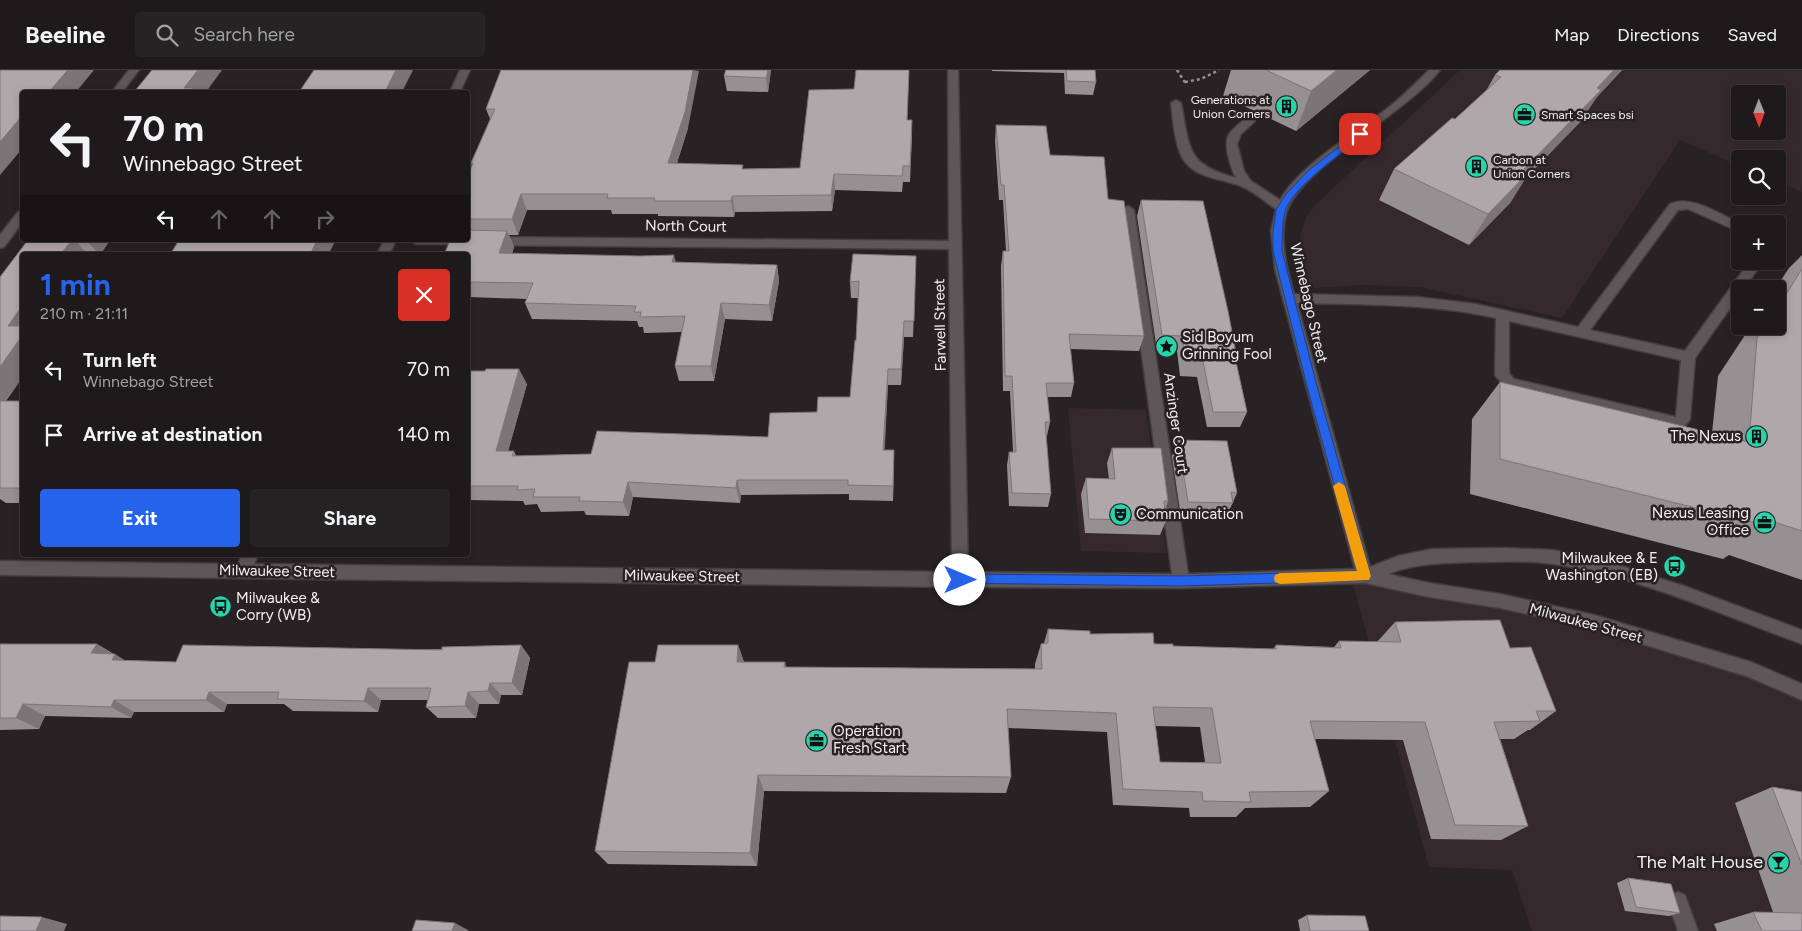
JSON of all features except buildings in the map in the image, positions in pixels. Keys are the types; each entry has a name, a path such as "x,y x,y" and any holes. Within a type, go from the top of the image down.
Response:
{"street":[{"path":"119,90 134,70"},
{"path":"456,90 465,70"},
{"name":"Farwell Street","path":"953,70 960,580"},
{"name":"Winnebago Street","path":"1365,576 1289,298 1278,251 1278,232 1282,208 1290,196 1312,172 1401,102 1435,70"},
{"path":"1176,103 1187,154 1194,163 1222,177 1248,184"},
{"path":"1249,121 1236,132 1231,144 1238,171 1248,184 1282,208"},
{"path":"1581,333 1674,208 1680,204 1691,206 1731,224"},
{"name":"Anzinger Court","path":"1128,210 1152,365 1181,581"},
{"path":"0,244 20,218"},
{"name":"North Court","path":"470,241 955,245"},
{"path":"1503,315 1502,375 1510,382 1671,423 1680,423 1683,419 1688,357 1751,270"},
{"path":"1289,298 1416,302 1476,309 1688,357"},
{"name":"Milwaukee Street","path":"1365,576 1398,563 1432,556 1505,555 1552,557 1602,566 1684,593 1802,637"},
{"path":"243,571 249,557"},
{"name":"Milwaukee Street","path":"0,568 960,580 1181,581 1365,576 1429,590 1500,601 1594,622 1751,670 1802,692"},
{"path":"1678,902 1688,931"}],"path":[{"path":"1184,82 1201,79 1219,70"}],"shaded area":[{"path":"1460,70 1802,70 1802,192 1786,185 1786,150 1731,150 1731,162 1680,140 1562,318 1420,287 1363,285 1310,288 1302,262 1300,237 1306,217 1315,205"},
{"path":"1068,408 1146,410 1166,553 1081,551"},
{"path":"1351,576 1500,601 1802,692 1802,931 1532,931 1512,870 1429,867"}],"slow traffic":[{"path":"1280,578 1365,576 1339,486"}],"place":[{"name":"Generations at Union Corners","path":"1286,107"},
{"name":"Smart Spaces bsi","path":"1525,115"},
{"name":"Carbon at Union Corners","path":"1477,167"},
{"name":"Sid Boyum Grinning Fool","path":"1166,346"},
{"name":"The Nexus","path":"1757,436"},
{"name":"Communication","path":"1120,514"},
{"name":"Nexus Leasing Office","path":"1765,522"},
{"name":"Milwaukee & E Washington (EB)","path":"1674,567"},
{"name":"Milwaukee & Corry (WB)","path":"220,607"},
{"name":"Operation Fresh Start","path":"817,740"},
{"name":"The Malt House","path":"1779,862"}],"route":[{"path":"960,580 1181,581 1365,576 1313,390 1278,251 1281,210 1290,196 1312,172 1360,134"}]}
